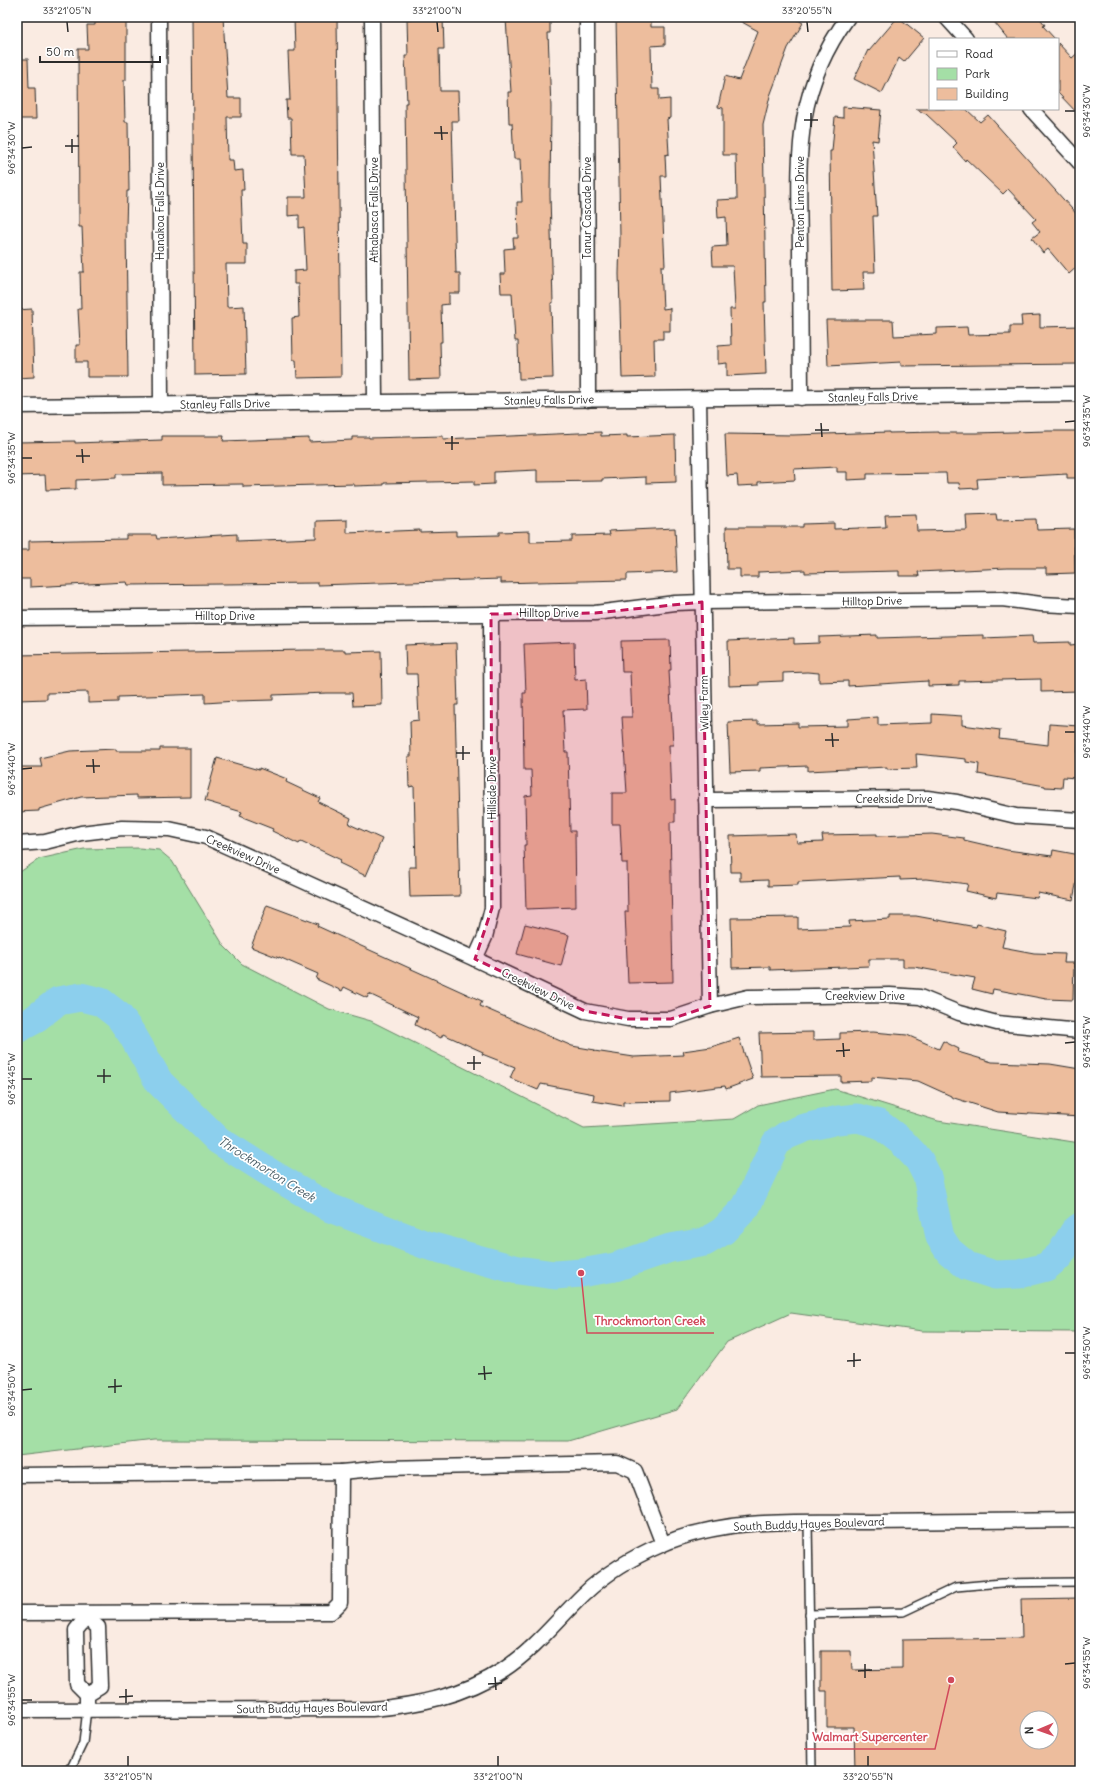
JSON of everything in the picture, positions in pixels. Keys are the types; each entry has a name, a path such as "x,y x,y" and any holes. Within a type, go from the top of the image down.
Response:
{"street":[{"name":"Hanakoa Falls Drive","path":"159,17 162,405"},
{"name":"Athabasca Falls Drive","path":"372,17 375,402"},
{"name":"Tanur Cascade Drive","path":"587,17 588,400"},
{"name":"Penton Linns Drive","path":"801,398 799,156 804,116 815,76 833,38 848,17"},
{"path":"946,17 965,38"},
{"path":"1032,110 1080,163"},
{"name":"Stanley Falls Drive","path":"17,406 1080,394"},
{"name":"Wiley Farm","path":"699,399 710,1006"},
{"name":"Hilltop Drive","path":"17,618 595,613 674,603 702,602 1002,599 1041,604 1080,606"},
{"name":"Hillside Drive","path":"475,959 484,937 492,908 491,614"},
{"name":"Creekside Drive","path":"706,800 927,798 957,802 1016,816 1080,820"},
{"name":"Creekview Drive","path":"17,844 45,842 81,833 122,828 169,829 206,837 475,959 585,1011 628,1020 671,1019 710,1006 748,997 890,995 920,997 960,1013 997,1023 1080,1031"},
{"path":"17,1475 341,1472 384,1468 617,1463 635,1471 663,1544"},
{"path":"17,1613 86,1615 331,1612 340,1602 341,1472"},
{"name":"South Buddy Hayes Boulevard","path":"17,1710 372,1709 400,1706 453,1694 479,1684 504,1669 549,1632 585,1593 608,1575 635,1557 663,1544 688,1535 711,1529 734,1526 808,1522 1080,1520"},
{"path":"86,1615 98,1627 100,1686 87,1694"},
{"path":"86,1615 76,1630 77,1684 87,1694 87,1709"}],"lane":[{"path":"808,1522 812,1771"},
{"path":"809,1614 903,1612 956,1587 1001,1583 1080,1582"},
{"path":"55,1771 71,1768 83,1743 87,1709"}],"highlighted area":[{"path":"702,602 710,1006 671,1019 628,1019 585,1011 475,959 492,908 491,614 595,613"}],"green space":[{"path":"139,848 159,850 172,861 224,946 242,964 329,1009 371,1021 584,1128 734,1119 758,1105 835,1089 938,1121 1080,1143 1080,1332 922,1331 791,1313 727,1342 677,1409 568,1441 154,1440 17,1456 17,874 39,859 84,849"}],"building":[{"path":"95,17 126,17 126,80 124,80 125,122 128,122 129,191 127,191 126,227 128,377 87,377 87,362 76,362 76,345 80,345 78,309 81,309 80,272 84,272 82,227 79,227 78,49 88,49 87,25 95,25"},
{"path":"192,17 223,17 228,98 241,98 241,117 227,117 228,160 233,160 234,171 243,170 244,190 241,190 243,244 247,244 247,264 226,264 227,307 244,306 246,374 195,375"},
{"path":"294,17 337,17 341,377 297,378 296,360 293,360 292,318 299,317 298,284 294,284 294,271 306,270 304,227 299,228 299,215 288,216 288,197 306,197 304,154 292,154 291,118 287,118 286,100 290,100 288,51 295,51"},
{"path":"550,17 550,33 548,33 551,107 550,195 553,303 551,303 553,378 519,379 518,341 515,341 512,293 501,293 500,274 505,274 504,249 514,248 513,238 518,238 517,202 522,202 520,159 514,159 512,123 509,123 508,92 511,92 506,19"},
{"path":"616,17 651,17 651,27 665,27 665,45 651,46 652,89 659,89 659,100 670,99 670,118 667,119 669,154 665,155 666,176 661,176 665,266 661,266 663,309 670,308 670,331 663,331 663,339 654,339 655,377 622,378 619,274 620,237"},
{"path":"733,17 793,17 803,23 788,48 770,96 763,125 766,374 727,376 727,363 718,364 718,346 731,345 730,309 735,309 733,266 713,266 712,247 727,246 726,217 718,218 717,200 737,199 736,155 723,155 723,108 718,107 725,76 739,80 758,31"},
{"path":"898,17 924,38 904,62 899,58 882,93 854,79 868,50 869,51"},
{"path":"990,17 1039,17 1045,25 1043,26 1054,38 1007,38"},
{"path":"443,18 444,49 439,49 440,91 458,91 459,121 452,121 456,273 460,273 460,293 449,293 449,304 441,305 441,379 409,380 405,103 407,103 405,56 408,56 407,19"},
{"path":"1059,44 1072,58 1080,51 1080,116 1059,94"},
{"path":"17,59 28,59 29,88 35,88 36,119 17,119"},
{"path":"843,107 881,110 878,141 872,140 877,216 873,216 875,272 863,272 864,290 832,291 830,151 832,151 835,117 843,118"},
{"path":"916,109 967,110 980,122 988,115 1080,218 1080,264 1069,274 1048,249 1043,253 1032,238 1040,232 1032,222 1036,219 1008,189 1003,194 966,159 965,161 953,147 957,143 926,114"},
{"path":"32,309 34,377 17,378 17,310"},
{"path":"1040,315 1040,327 1080,326 1080,364 901,366 901,362 828,366 826,320 893,320 894,336 937,334 937,328 967,327 968,335 1010,334 1010,326 1022,326 1021,316"},
{"path":"1080,431 1080,478 1067,478 1067,474 977,479 978,488 960,489 959,483 947,483 946,473 867,474 867,479 847,480 847,472 837,472 837,467 794,469 795,480 758,482 758,485 738,486 737,475 727,476 725,434 793,435 889,432 976,433"},
{"path":"601,432 601,436 627,435 627,437 675,435 676,482 646,483 646,477 602,479 602,481 537,482 537,470 494,472 494,484 474,485 474,481 384,483 384,485 354,486 354,484 243,487 243,484 162,485 162,473 116,474 116,478 76,480 76,489 46,490 45,475 17,476 17,442 75,441 75,443 162,440 162,436 224,436 223,441 309,438 309,442 352,440 352,437 443,436 443,439"},
{"path":"916,514 917,531 967,530 966,515 996,514 997,520 1036,519 1037,530 1074,529 1075,573 1046,574 1046,568 1007,568 918,572 919,576 899,576 899,571 805,573 805,570 758,572 758,577 740,577 740,569 727,569 726,527 803,527 803,524 834,523 834,529 886,527 885,515"},
{"path":"347,520 347,533 420,530 420,532 456,531 456,536 499,535 499,532 530,531 530,542 572,541 572,536 610,535 609,531 675,528 677,572 627,574 627,580 501,583 501,579 318,585 318,583 128,585 127,582 30,587 30,579 17,579 17,550 29,550 29,541 126,539 126,535 156,535 157,539 237,534 237,541 316,538 316,521"},
{"path":"877,635 877,638 983,635 983,638 1032,636 1033,643 1070,642 1070,645 1080,644 1080,691 1041,692 1041,679 959,681 959,685 928,686 928,681 848,686 848,681 819,682 819,673 807,672 783,673 783,681 759,682 759,685 729,686 728,641 794,638 794,644 819,643 819,637"},
{"path":"670,640 671,670 669,670 673,745 669,745 671,800 675,799 675,822 670,822 673,982 628,983 625,912 628,912 627,863 622,863 620,824 612,824 612,793 627,793 622,717 632,717 630,672 622,672 621,641"},
{"path":"574,642 575,680 586,679 587,709 563,710 565,752 568,752 570,831 575,831 576,907 526,909 524,845 526,845 525,796 532,795 531,770 524,770 523,693 526,693 524,644"},
{"path":"456,643 458,705 455,705 460,896 410,897 409,867 416,867 414,786 409,787 408,756 411,756 410,721 419,720 417,674 406,674 405,645"},
{"path":"345,650 345,652 381,651 382,705 353,706 352,693 273,695 273,700 205,703 205,694 118,697 118,702 88,703 88,692 47,693 47,699 18,700 17,655"},
{"path":"932,714 962,716 962,725 1000,730 999,739 1048,745 1049,724 1079,726 1076,778 1063,777 1062,788 1045,787 978,774 979,764 966,762 966,759 916,754 917,768 887,769 887,767 808,771 808,766 760,768 760,771 730,772 728,722 758,721 758,724 798,723 798,727 848,726 848,719 878,717 878,725 932,723"},
{"path":"160,748 190,748 190,797 137,798 137,795 81,797 39,809 39,811 17,812 17,767 42,767 40,758 70,751 116,749 116,751 160,751"},
{"path":"217,758 259,770 259,768 287,779 286,782 320,798 318,802 351,818 349,824 382,839 366,876 339,863 341,860 301,841 299,844 272,831 273,829 240,816 242,812 205,801"},
{"path":"796,834 797,843 823,842 822,835 877,834 877,836 932,834 964,838 964,840 1007,850 1052,856 1053,850 1080,855 1080,865 1073,900 1038,893 1037,898 997,893 996,898 966,891 968,884 926,879 900,880 900,877 798,882 798,885 768,886 768,880 740,881 740,872 731,872 730,836"},
{"path":"267,905 318,924 317,926 482,1001 480,1006 572,1046 634,1057 684,1055 683,1051 711,1047 739,1038 753,1079 726,1089 725,1086 670,1093 670,1101 623,1102 623,1106 593,1101 594,1094 541,1084 538,1090 510,1078 515,1067 482,1054 483,1052 443,1034 441,1038 415,1025 418,1017 369,994 367,998 344,987 342,991 316,979 318,974 251,947"},
{"path":"890,916 916,916 976,927 977,924 1006,931 1002,947 1034,953 1065,954 1064,963 1074,963 1073,1000 1046,999 993,989 992,994 972,989 975,978 914,967 903,967 903,959 869,959 869,966 770,970 770,967 732,968 731,918 798,917 798,929 850,927 849,921 890,919"},
{"path":"525,924 569,935 561,966 517,954"},
{"path":"813,1032 813,1040 840,1039 840,1033 873,1032 907,1035 939,1049 943,1041 959,1049 958,1052 992,1062 1050,1064 1080,1069 1080,1117 998,1112 951,1097 918,1081 871,1077 871,1081 841,1082 841,1076 761,1077 759,1033"},
{"path":"1080,1598 1080,1771 855,1771 854,1727 827,1727 827,1691 821,1691 821,1651 851,1651 852,1670 902,1669 902,1640 1022,1638 1021,1599"}],"waterway":[{"name":"Throckmorton Creek","path":"17,1029 32,1021 58,1001 81,997 101,1002 119,1016 133,1036 159,1082 218,1140 330,1208 426,1245 518,1270 555,1275 581,1273 615,1267 670,1248 705,1242 723,1231 746,1207 776,1143 787,1135 804,1128 838,1120 858,1118 879,1124 901,1141 919,1160 927,1176 940,1237 949,1251 967,1266 995,1275 1019,1274 1046,1267 1060,1255 1074,1232 1080,1227"}],"place":[{"name":"Throckmorton Creek","path":"581,1273"},
{"name":"Walmart Supercenter","path":"951,1680"}]}
